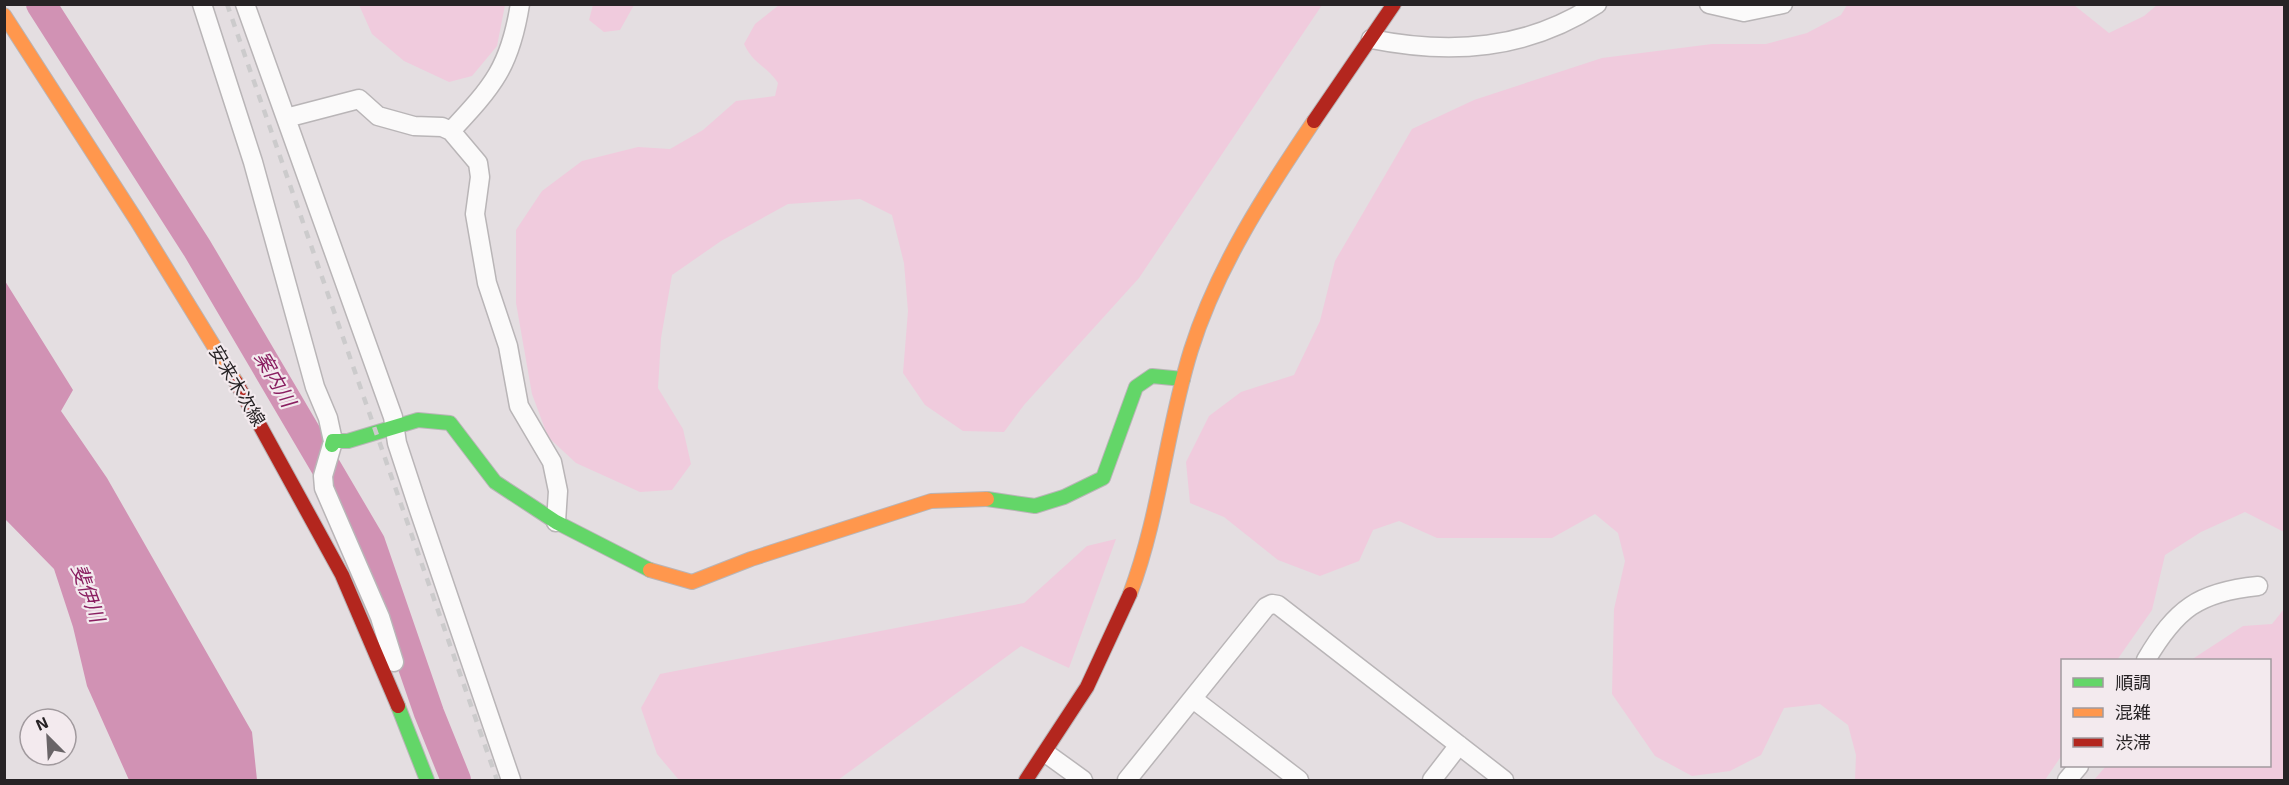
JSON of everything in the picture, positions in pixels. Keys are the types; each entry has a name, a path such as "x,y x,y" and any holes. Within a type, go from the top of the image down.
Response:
{"street":[{"path":"202,4 253,162 315,387 331,424 333,443 324,471 324,488 380,617 401,684 398,707"},
{"path":"245,4 394,426 418,510 511,780"},
{"path":"451,131 486,91 508,59 520,4"},
{"path":"1026,780 1047,754 1087,691 1126,608 1141,567 1155,511 1183,379 1199,328 1232,250 1264,195 1394,4"},
{"path":"1371,39 1404,46 1499,45 1579,16 1597,4"},
{"path":"1709,4 1743,12 1783,4"},
{"name":"安来木次線","path":"4,15 118,191 294,481 343,577 427,780"},
{"path":"286,118 359,99 378,116 414,126 442,127 451,131 478,163 480,177 475,214 488,283 508,346 519,406 552,462 558,491 556,522"},
{"path":"333,443 348,441 418,420 450,423 495,482 556,522 659,574 693,582 751,559 932,501 990,499 1035,506 1064,497 1103,478 1136,387 1144,378 1161,374 1183,379"},
{"path":"2147,659 2166,628 2185,610 2213,593 2258,586"},
{"path":"1127,780 1266,607 1272,603 1278,605 1504,780"},
{"path":"1193,699 1299,780"},
{"path":"1432,780 1459,745"},
{"path":"1047,754 1083,780"},
{"path":"2067,780 2077,767"}],"shaded area":[{"path":"593,4 634,5 620,30 604,32 589,20"},
{"path":"359,5 505,5 497,46 472,76 449,82 404,61 372,34"},
{"path":"779,5 1322,5 1139,278 1024,405 1004,432 963,431 925,405 903,373 908,311 904,263 892,215 860,199 788,204 721,241 672,275 661,338 658,388 683,429 691,464 672,490 640,492 576,463 548,437 532,394 516,303 516,230 542,191 582,161 638,147 670,149 703,130 736,101 775,96 778,83 752,56 744,44 755,24"},
{"path":"1847,5 2074,5 2109,33 2144,16 2157,5 2284,5 2284,532 2245,512 2201,532 2165,555 2152,610 2118,659 2061,659 2061,756 2045,780 1855,780 1856,755 1848,725 1820,704 1784,708 1761,755 1730,771 1692,776 1655,756 1612,694 1614,609 1625,561 1618,533 1595,514 1552,538 1437,538 1399,521 1373,530 1359,561 1320,576 1278,560 1224,517 1190,503 1186,462 1209,416 1241,392 1294,375 1320,321 1335,261 1412,129 1474,100 1602,58 1712,44 1766,44 1807,33 1841,15"},
{"path":"1116,539 1069,668 1021,646 838,780 679,780 657,754 641,708 660,674 1024,603 1087,546"},
{"path":"2284,609 2284,780 2094,780 2105,767 2271,767 2271,659 2193,659 2243,626 2272,624"}],"water":[{"name":"斐伊川","path":"5,281 73,390 61,411 107,478 252,732 257,780 129,780 87,686 73,627 54,569 5,519"}],"waterway":[{"name":"案内川","path":"41,4 197,248 370,542 429,713 456,780"}],"railway":[{"path":"227,4 497,780"}],"traffic: fast":[{"path":"987,499 1035,506 1064,497 1103,478 1136,387 1152,376 1183,379"},
{"path":"332,445 333,441 348,441 418,420 450,423 495,482 556,522 650,570"},
{"path":"398,706 427,780"}],"traffic: slow":[{"path":"4,15 137,221 236,382"},
{"path":"1130,594 1149,534 1182,380 1202,319 1214,289 1244,231 1314,121"},
{"path":"650,570 692,582 751,559 931,501 987,499"}],"traffic: jam":[{"path":"1314,121 1394,4"},
{"path":"236,382 342,575 398,706"},
{"path":"1026,780 1087,687 1130,594"}]}
